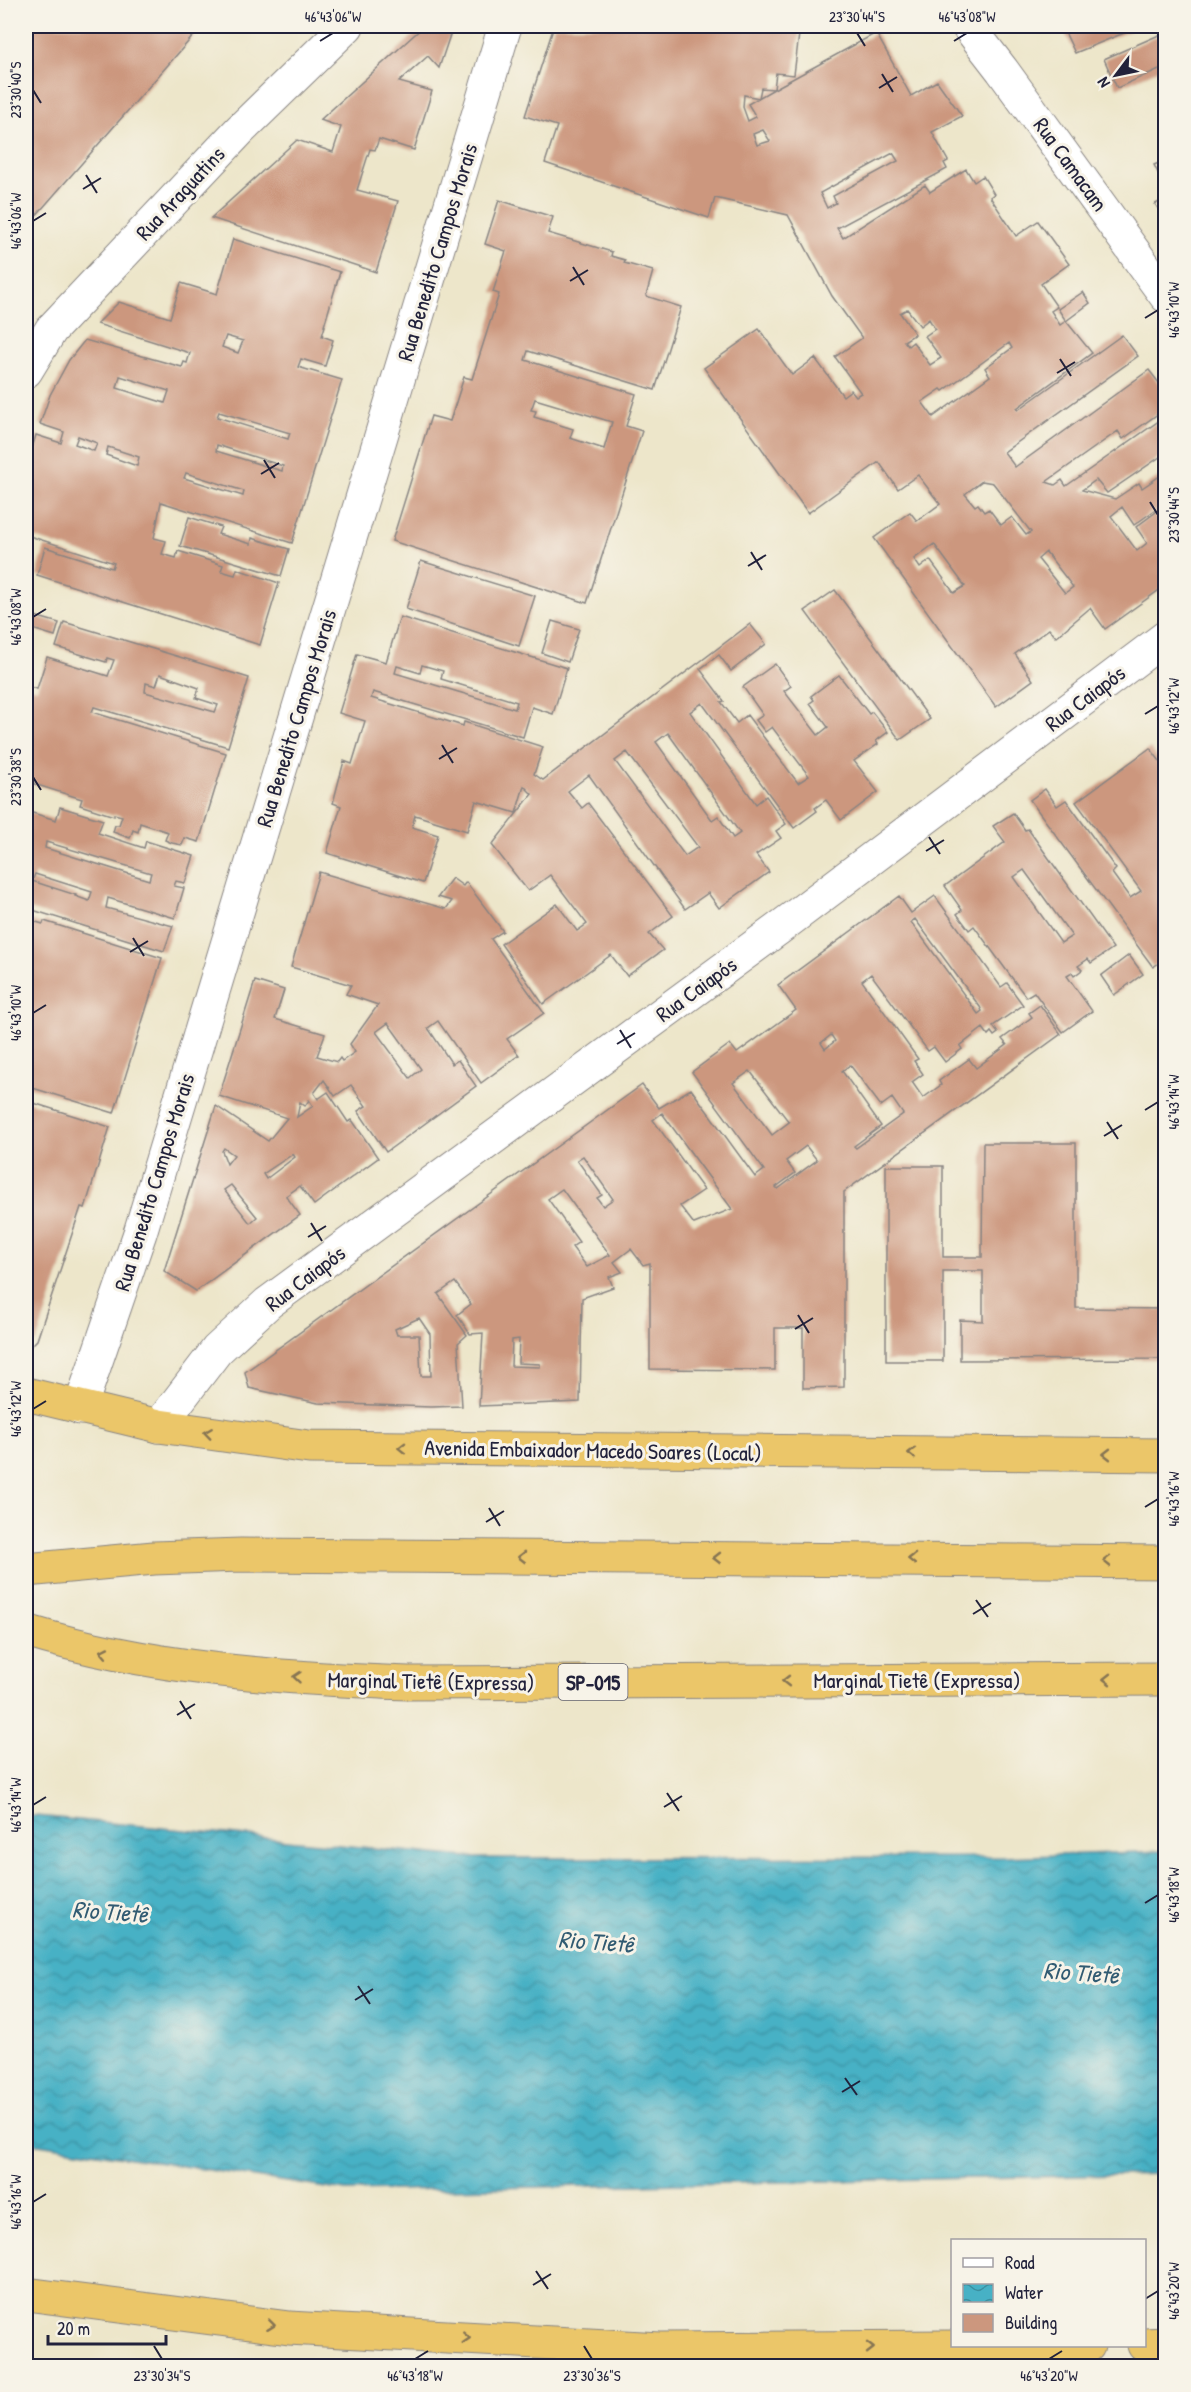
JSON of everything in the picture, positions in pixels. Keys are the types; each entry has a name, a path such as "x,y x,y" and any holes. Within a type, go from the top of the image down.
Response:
{"highway":[{"name":"Avenida Embaixador Macedo Soares (Local)","path":"26,1394 159,1426 309,1447 1166,1455"},
{"path":"26,1570 154,1558 241,1555 1166,1562"},
{"name":"Marginal Tietê (Expressa)","path":"26,1631 75,1647 166,1664 331,1680 420,1683 1166,1679"},
{"path":"26,2294 289,2328 660,2349 951,2347"},
{"path":"1146,2345 1166,2344"}],"street":[{"name":"Rua Araguatins","path":"26,371 51,330 240,130 347,26"},
{"name":"Rua Benedito Campos Morais","path":"80,1408 140,1233 505,26"},
{"path":"968,26 1002,70"},
{"name":"Rua Camacam","path":"994,26 1002,70 1166,296"},
{"name":"Rua Caiapós","path":"159,1426 217,1350 268,1303 778,929 1166,637"}],"water":[{"name":"Rio Tietê","path":"26,1815 476,1858 1004,1857 1165,1851 1165,2174 346,2191 26,2142"}],"building":[{"path":"26,26 202,26 26,227"},
{"path":"424,26 453,26 439,68 428,56 399,82 432,91 414,150 379,139 375,150 370,149 357,190 398,201 376,272 211,218 297,140 333,152 341,127 320,120"},
{"path":"554,26 800,26 794,75 776,73 774,89 876,33 911,96 937,81 962,116 932,132 948,161 944,163 947,169 837,228 843,238 925,185 930,192 966,169 974,182 983,176 994,194 990,197 1016,236 1038,221 1069,264 1041,284 1057,307 1051,311 1060,325 1066,321 1092,353 1017,408 1018,410 1122,335 1138,356 1004,452 1015,467 1149,370 1166,392 1166,408 1123,439 1118,431 1046,482 1055,485 1062,480 1066,486 1166,416 1166,458 1163,455 1107,493 1096,480 1082,490 1115,499 1139,483 1142,488 1166,472 1166,585 1105,629 1090,608 1056,637 1049,629 1015,654 1033,680 996,707 874,538 910,512 917,521 940,504 918,475 898,489 879,462 808,513 704,368 759,329 792,375 815,358 843,396 851,390 856,396 861,393 835,357 862,338 832,296 788,215 715,198 709,218 545,163 557,126 525,116","holes":["761,88 774,89 759,98","744,95 759,98 748,104 756,117 748,121 743,107","763,130 770,141 757,145 753,134","893,153 898,161 833,196 836,203 827,208 820,193","907,309 920,326 929,319 935,329 925,336 941,358 930,365 913,342 908,346 904,341 915,334 900,313","1009,343 1012,348 985,368 990,376 933,417 922,402 941,389 943,391","982,481 993,483 1031,532 1026,535 1012,517 1001,525 989,509 984,512 978,504 975,506 965,494","1122,507 1134,525 1155,510 1156,512 1136,527 1147,543 1137,551 1111,516","934,544 965,586 954,593 930,560 920,568 914,559","1046,552 1073,587 1065,593 1038,559"]},
{"path":"1062,26 1141,26 1075,53"},
{"path":"1166,32 1166,66 1117,88 1104,59"},
{"path":"1166,160 1166,189 1154,165"},
{"path":"1166,199 1166,220 1155,204"},
{"path":"499,200 553,217 548,233 612,252 611,256 625,260 624,263 653,271 646,296 681,307 655,390 528,351 525,360 636,394 626,426 642,431 587,603 392,541 431,416 450,421 464,377 472,379 499,294 493,292 506,251 485,244","holes":["535,399 612,422 604,449 570,438 573,429 534,417 536,411 531,410"]},
{"path":"233,239 340,272 322,336 333,340 325,366 301,359 298,367 342,380 292,543 161,502 154,538 166,541 162,554 176,558 178,551 223,565 221,571 235,575 237,569 279,583 260,645 37,575 45,547 112,568 114,563 26,535 28,461 36,435 61,443 64,432 40,424 50,395 69,360 85,340 182,367 184,362 187,363 190,353 97,324 119,302 170,318 181,283 217,294","holes":["226,336 243,341 238,353 222,347","120,376 169,391 165,403 117,388","219,412 290,433 288,439 217,417","78,436 97,443 94,451 75,444","217,445 283,466 282,471 216,451","108,447 139,457 137,466 106,455","186,473 244,491 243,496 184,478"]},
{"path":"1083,292 1090,303 1066,321 1058,309"},
{"path":"189,517 221,527 218,534 251,544 252,538 289,549 281,576 180,546"},
{"path":"421,561 535,596 519,646 406,609"},
{"path":"835,590 930,719 900,740 805,611"},
{"path":"28,614 59,623 55,636 26,627"},
{"path":"400,617 567,668 553,714 532,707 523,737 373,692 371,698 463,726 464,722 543,747 534,774 543,780 750,624 766,644 731,671 719,655 700,669 737,723 747,715 798,783 809,776 772,727 765,732 756,720 763,715 743,687 775,664 791,686 784,691 818,735 828,727 810,703 814,700 811,696 839,675 869,714 872,712 888,732 876,741 878,744 854,761 878,792 841,820 826,800 815,808 817,811 794,828 702,703 690,712 756,804 766,796 786,824 776,831 781,838 756,855 769,872 719,908 708,893 685,909 589,775 568,791 582,808 588,803 673,916 649,934 663,950 627,976 611,955 543,1004 501,944 557,904 577,931 587,924 550,875 528,891 492,845 532,794 524,786 516,813 476,801 467,831 415,815 412,827 438,835 423,883 327,853 341,806 333,803 344,761 352,764 365,721 339,713 357,654 386,662","holes":["422,665 443,671 441,679 517,702 515,709 395,673 397,666 420,673","668,733 740,833 733,838 718,816 712,820 656,742","627,752 698,847 685,856 615,761"]},
{"path":"552,621 579,629 568,662 542,653"},
{"path":"64,622 249,678 228,747 94,707 92,712 226,753 199,842 185,838 182,845 172,843 165,840 168,832 140,823 138,832 133,830 130,838 113,832 122,816 114,814 114,816 80,805 82,799 34,784 34,781 26,779 26,686 37,689 47,657 108,676 114,660 107,658 106,662 56,647","holes":["160,674 199,688 196,698 218,705 215,712 145,692 146,683 156,686"]},
{"path":"1150,748 1166,769 1166,958 1153,967 1030,800 1045,789 1057,806 1066,800 1116,869 1112,873 1130,898 1141,891 1076,802"},
{"path":"60,807 103,820 98,833 144,848 146,841 194,856 185,883 176,881 174,886 184,888 175,918 108,898 106,908 173,926 164,951 26,908 26,811 56,820","holes":["46,842 151,873 149,880 45,848","35,874 92,892 89,901 32,881"]},
{"path":"1013,813 1025,830 1028,829 1113,948 1091,963 1088,959 1078,966 1082,970 1074,976 1072,973 1067,976 1092,1011 1063,1032 1034,992 1026,997 974,926 969,930 957,914 962,910 945,886 1005,842 993,826","holes":["1024,870 1072,936 1061,943 1014,877"]},
{"path":"319,872 446,909 452,901 438,897 452,878 463,886 466,882 503,931 491,939 544,1013 507,1039 519,1055 481,1083 438,1021 428,1028 452,1064 458,1060 476,1086 386,1152 358,1111 366,1106 351,1085 335,1096 324,1080 314,1093 318,1099 328,1092 348,1122 352,1120 378,1158 314,1205 300,1186 286,1196 300,1215 196,1291 164,1271 216,1106 268,1141 287,1118 219,1096 255,981 284,990 275,1019 325,1034 317,1056 337,1062 340,1058 342,1061 355,1052 350,1044 378,1005 346,994 351,985 291,967","holes":["388,1023 421,1069 410,1078 376,1032","309,1100 313,1106 297,1117 300,1102 305,1106","224,1148 234,1155 227,1164 222,1151","293,1154 295,1157 266,1179 263,1174","231,1185 257,1217 250,1223 224,1190"]},
{"path":"899,896 911,913 935,896 1001,987 1007,983 1023,1005 993,1026 998,1033 994,1036 991,1032 988,1035 983,1028 960,1046 962,1049 945,1062 934,1047 928,1051 871,974 862,981 918,1059 914,1061 923,1074 912,1082 923,1098 941,1085 939,1081 969,1059 976,1068 1007,1045 1002,1039 1032,1017 1029,1013 1040,1005 1061,1034 844,1192 844,1387 803,1388 803,1328 775,1328 775,1370 650,1369 650,1263 643,1265 631,1249 614,1262 622,1272 609,1277 613,1287 582,1298 580,1402 479,1406 483,1333 470,1334 457,1315 471,1304 455,1282 438,1294 467,1335 458,1343 462,1406 318,1403 249,1388 245,1372 642,1085 659,1108 691,1089 755,1177 764,1170 692,1072 730,1044 737,1053 796,1010 778,985","holes":["915,919 980,1007 982,1011 978,1014 911,922","831,1035 835,1041 825,1049 821,1043","850,1065 881,1106 892,1098 903,1114 856,1148 854,1146 881,1126 842,1071","750,1071 789,1122 772,1135 733,1083","662,1113 732,1209 694,1224 680,1206 704,1190 653,1120","806,1146 817,1160 778,1189 776,1187 795,1173 786,1161","583,1156 613,1199 603,1206 597,1198 602,1195 577,1160","562,1189 610,1255 587,1267 572,1247 579,1242 548,1199","419,1318 430,1334 431,1376 421,1376 419,1335 397,1335 395,1329","519,1339 518,1363 540,1364 540,1367 511,1366 512,1340"]},
{"path":"26,919 43,924 44,921 162,958 114,1113 26,1086"},
{"path":"1129,955 1143,974 1114,995 1101,976"},
{"path":"27,1101 110,1127 85,1208 81,1207 37,1340 29,1348 26,1347"},
{"path":"983,1143 1076,1143 1076,1308 1166,1309 1166,1359 960,1360 960,1320 983,1321 983,1271 943,1271 943,1361 886,1361 886,1166 943,1166 943,1257 982,1257"}]}
